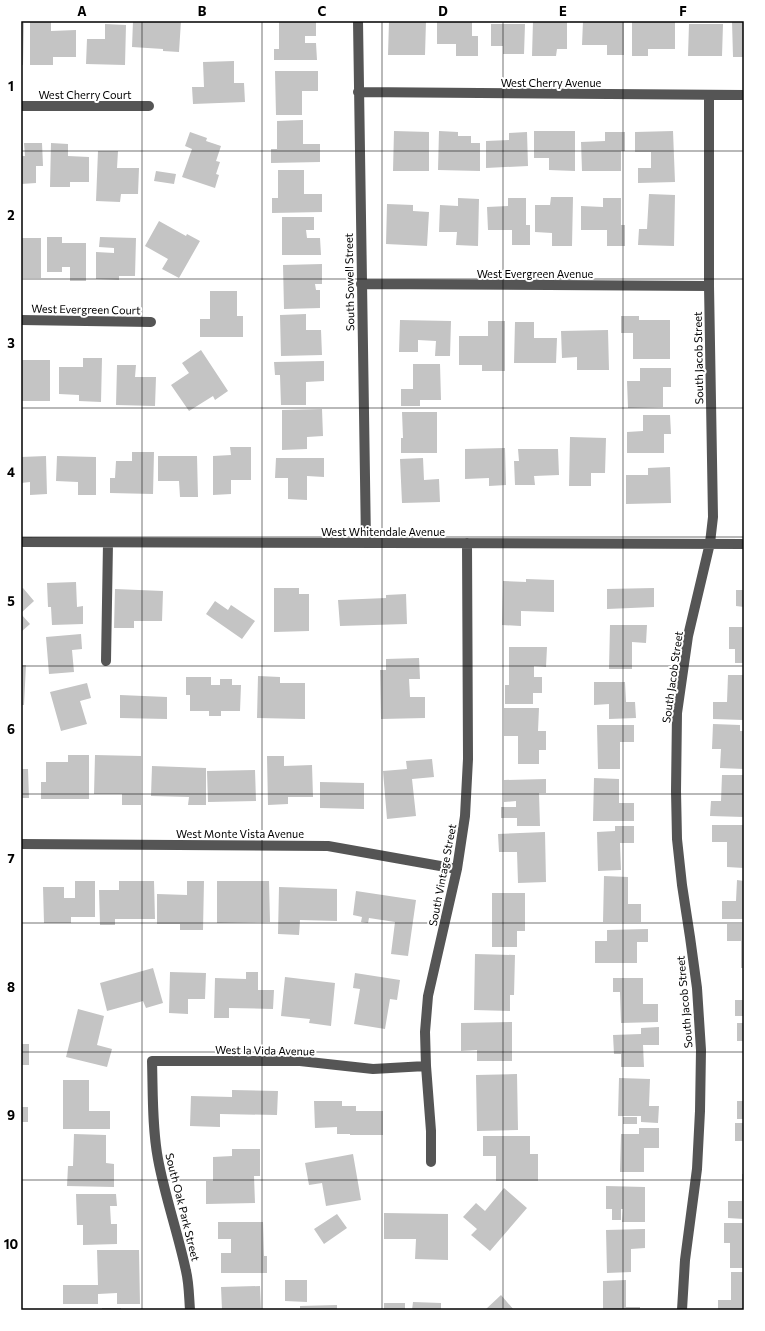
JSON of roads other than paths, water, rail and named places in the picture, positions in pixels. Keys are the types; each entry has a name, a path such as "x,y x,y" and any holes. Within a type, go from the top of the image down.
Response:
{"street":[{"name":"South Sowell Street","path":"358,21 366,542"},
{"name":"West Cherry Avenue","path":"358,92 744,96"},
{"name":"South Jacob Street","path":"682,1310 686,1260 697,1169 700,1111 700,1050 697,988 677,839 677,712 688,636 710,543 713,517 709,286 709,95"},
{"name":"West Cherry Court","path":"21,106 148,106"},
{"name":"West Evergreen Avenue","path":"361,284 709,286"},
{"name":"West Evergreen Court","path":"21,320 151,322"},
{"name":"West Whitendale Avenue","path":"21,542 744,544"},
{"path":"106,661 108,542"},
{"name":"South Vintage Street","path":"431,1162 431,1131 425,1032 428,996 457,869 465,816 468,759 467,543"},
{"name":"West Monte Vista Avenue","path":"21,844 328,846 457,869"},
{"name":"West la Vida Avenue","path":"152,1061 300,1061 373,1069 426,1066"},
{"name":"South Oak Park Street","path":"152,1061 157,1156 164,1190 187,1272 190,1310"}]}
